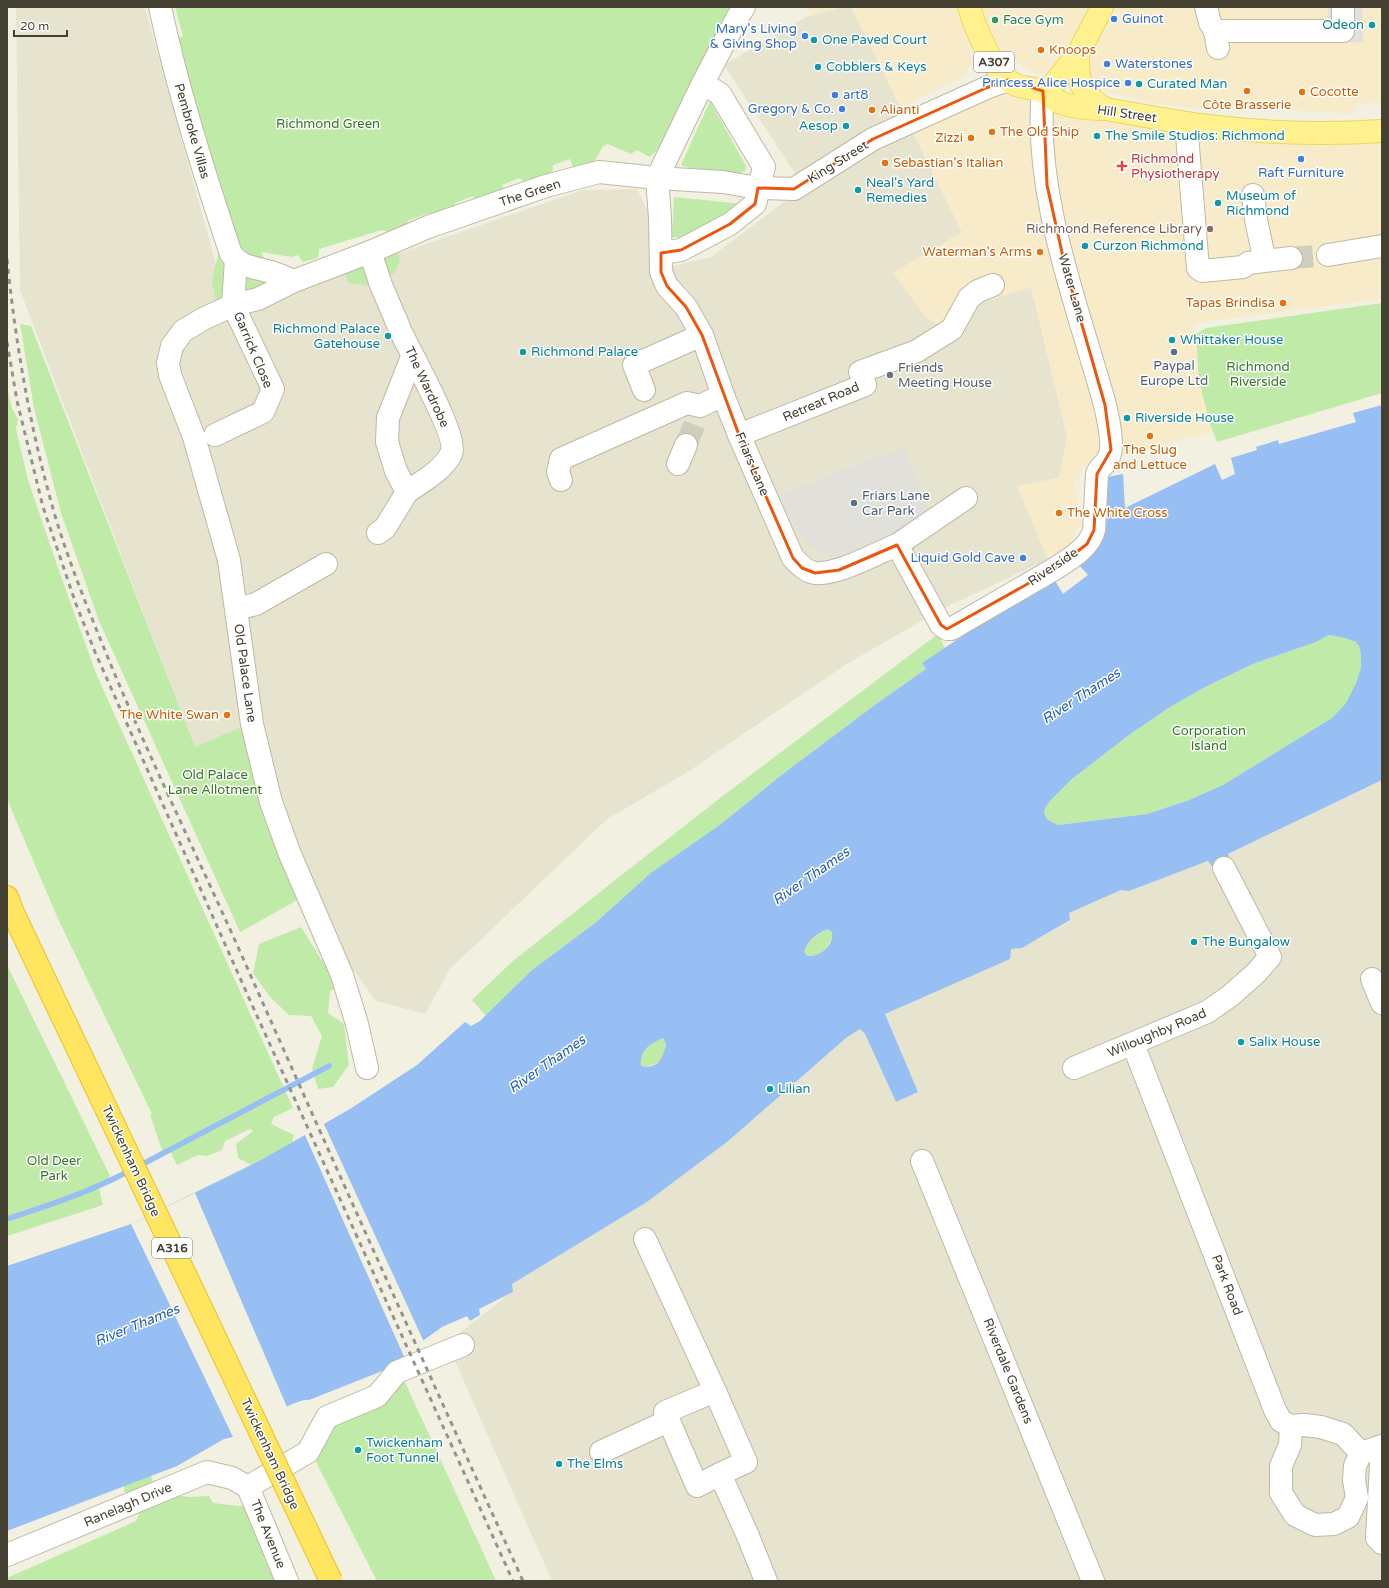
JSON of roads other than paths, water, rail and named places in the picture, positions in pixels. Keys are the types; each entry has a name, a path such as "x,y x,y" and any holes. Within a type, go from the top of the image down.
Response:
{"highway":[{"name":"Twickenham Bridge","path":"11,906 331,1581"}],"main road":[{"name":"A307","path":"969,7 976,30 987,52 1008,80 1019,86 1043,91 1052,86 1078,54 1102,7"},
{"name":"A307","path":"1078,54 1079,78 1084,91 1095,102 1105,108"},
{"name":"Hill Street","path":"1043,91 1056,101 1087,109 1105,108 1216,127 1299,132 1382,131"}],"street":[{"name":"Pembroke Villas","path":"160,7 170,52 200,161 233,257"},
{"path":"658,178 703,83 744,7"},
{"path":"1206,7 1216,40 1343,31 1343,7"},
{"name":"King Street","path":"658,178 723,182 758,188 794,189 873,139 986,88 1008,80"},
{"path":"661,253 681,250 730,224 755,204 764,167 720,94 703,83"},
{"name":"Water Lane","path":"1043,91 1041,115 1047,185 1064,266 1105,405 1111,450 1108,460"},
{"path":"1186,123 1198,268 1202,271 1243,267 1248,263 1274,256 1256,220 1253,195"},
{"name":"The Green","path":"294,281 370,252 428,227 546,186 599,172 658,178"},
{"name":"Friars Lane","path":"658,178 661,272 667,286 686,308 702,335 739,435 793,558 802,568 814,573 838,570 897,545 966,498"},
{"path":"1328,255 1382,246"},
{"name":"The Wardrobe","path":"370,252 381,285 400,331 438,407 451,439 452,453 442,467 407,492"},
{"path":"233,257 245,266 268,271 294,281"},
{"path":"233,257 233,305"},
{"name":"Old Palace Lane","path":"294,281 258,299 233,305 203,318 183,330 172,346 168,363 170,375 194,437 229,560 252,724 271,802 289,852 342,975 357,1024 367,1068"},
{"name":"Retreat Road","path":"739,435 865,385 860,372 917,352 952,329 969,298 982,285"},
{"name":"Garrick Close","path":"215,435 264,412 273,389 233,305"},
{"path":"644,390 634,365 702,335"},
{"path":"378,533 385,528 407,492 396,471 387,442 388,418 412,357"},
{"path":"561,480 558,472 561,459 688,403 698,412 723,394"},
{"name":"Riverside","path":"897,545 941,625 947,629 951,629 1056,568 1087,544 1093,535 1094,530 1097,474 1101,466 1108,460"},
{"path":"236,609 256,604 326,564"},
{"name":"Willoughby Road","path":"1074,1068 1207,1012 1230,996 1256,973 1270,958 1224,868"},
{"path":"1372,979 1382,1003"},
{"name":"Park Road","path":"1133,1044 1275,1410 1281,1421 1291,1426"},
{"name":"Riverdale Gardens","path":"922,1161 1093,1581"},
{"path":"645,1239 715,1391 746,1462 697,1486 665,1412 715,1391"},
{"path":"248,1487 308,1452 327,1417 377,1396 397,1372 463,1345"},
{"path":"601,1452 668,1421"},
{"path":"1304,1425 1321,1427 1343,1434 1377,1455 1355,1466 1354,1480 1357,1498 1348,1517 1334,1524 1315,1525 1295,1515 1281,1493 1281,1466 1290,1445 1291,1426 1304,1425"},
{"path":"1377,1455 1377,1538 1382,1543"},
{"name":"Ranelagh Drive","path":"7,1555 207,1472 232,1478 248,1487"},
{"path":"720,1474 748,1536 766,1581"},
{"name":"The Avenue","path":"248,1487 287,1581"}],"water":[{"name":"River Thames","path":"1382,405 1382,780 1228,854 1231,864 1216,871 1208,861 1129,891 1121,890 1069,913 1070,920 1022,948 1011,949 1010,959 885,1014 918,1092 896,1102 865,1034 860,1029 846,1038 727,1142 647,1202 512,1284 513,1292 479,1309 480,1315 470,1321 467,1316 442,1327 410,1350 410,1360 309,1400 294,1403 233,1437 224,1439 177,1466 7,1531 7,1266 131,1224 263,1159 350,1109 417,1065 465,1022 471,1026 480,1021 532,970 595,923 652,872 721,824 784,773 876,704 926,669 922,663 1000,611 1101,540 1106,530 1108,477 1123,474 1125,508 1215,464 1222,480 1235,474 1231,458 1257,450 1256,447 1278,440 1279,444 1356,422 1353,413","holes":["1329,635 1356,642 1359,646 1361,656 1361,667 1356,683 1346,703 1332,718 1223,785 1189,800 1147,814 1058,825 1048,820 1044,814 1045,808 1051,800 1072,779 1129,735 1170,707 1209,685 1253,664 1316,642","828,929 832,932 831,942 821,952 813,956 808,956 804,952 808,944 816,935","663,1038 666,1045 661,1059 655,1065 647,1067 641,1066 642,1056 646,1048"]}],"waterway":[{"path":"139,1166 329,1066"},
{"path":"7,1219 86,1191 131,1170"}],"tunnel":[{"path":"1291,258 1328,255"},
{"path":"686,445 697,418"}],"railway":[{"path":"7,259 20,358 39,455 56,519 86,603 106,653 171,801 523,1581"},
{"path":"7,342 17,401 43,507 76,604 95,652 253,1007 513,1581"}],"place":[{"name":"Guinot","path":"1114,19"},
{"name":"Face Gym","path":"995,20"},
{"name":"Odeon","path":"1372,25"},
{"name":"Mary's Living & Giving Shop","path":"805,36"},
{"name":"One Paved Court","path":"814,40"},
{"name":"Knoops","path":"1041,50"},
{"name":"Waterstones","path":"1107,64"},
{"name":"Cobblers & Keys","path":"818,67"},
{"name":"Princess Alice Hospice","path":"1128,83"},
{"name":"Curated Man","path":"1139,84"},
{"name":"Côte Brasserie","path":"1247,91"},
{"name":"Cocotte","path":"1302,92"},
{"name":"art8","path":"835,95"},
{"name":"Gregory & Co.","path":"842,109"},
{"name":"Alianti","path":"872,110"},
{"name":"Aesop","path":"846,126"},
{"name":"The Old Ship","path":"992,132"},
{"name":"The Smile Studios: Richmond","path":"1097,136"},
{"name":"Zizzi","path":"971,138"},
{"name":"Raft Furniture","path":"1301,159"},
{"name":"Sebastian's Italian","path":"885,163"},
{"name":"Richmond Physiotherapy","path":"1122,166"},
{"name":"Neal's Yard Remedies","path":"858,190"},
{"name":"Museum of Richmond","path":"1218,203"},
{"name":"Richmond Reference Library","path":"1210,229"},
{"name":"Curzon Richmond","path":"1085,246"},
{"name":"Waterman's Arms","path":"1040,252"},
{"name":"Tapas Brindisa","path":"1283,303"},
{"name":"Richmond Palace Gatehouse","path":"388,336"},
{"name":"Whittaker House","path":"1172,340"},
{"name":"Richmond Palace","path":"523,352"},
{"name":"Paypal Europe Ltd","path":"1174,352"},
{"name":"Friends Meeting House","path":"890,375"},
{"name":"Riverside House","path":"1127,418"},
{"name":"The Slug and Lettuce","path":"1150,436"},
{"name":"Friars Lane Car Park","path":"854,503"},
{"name":"The White Cross","path":"1059,513"},
{"name":"Liquid Gold Cave","path":"1023,558"},
{"name":"The White Swan","path":"227,715"},
{"name":"The Bungalow","path":"1194,942"},
{"name":"Salix House","path":"1241,1042"},
{"name":"Lilian","path":"770,1089"},
{"name":"Twickenham Foot Tunnel","path":"358,1450"},
{"name":"The Elms","path":"559,1464"}],"park label":[{"name":"Richmond Green","path":"328,124"},
{"name":"Richmond Riverside","path":"1258,374"},
{"name":"Corporation Island","path":"1209,738"},
{"name":"Old Palace Lane Allotment","path":"215,782"},
{"name":"Old Deer Park","path":"54,1168"}]}
